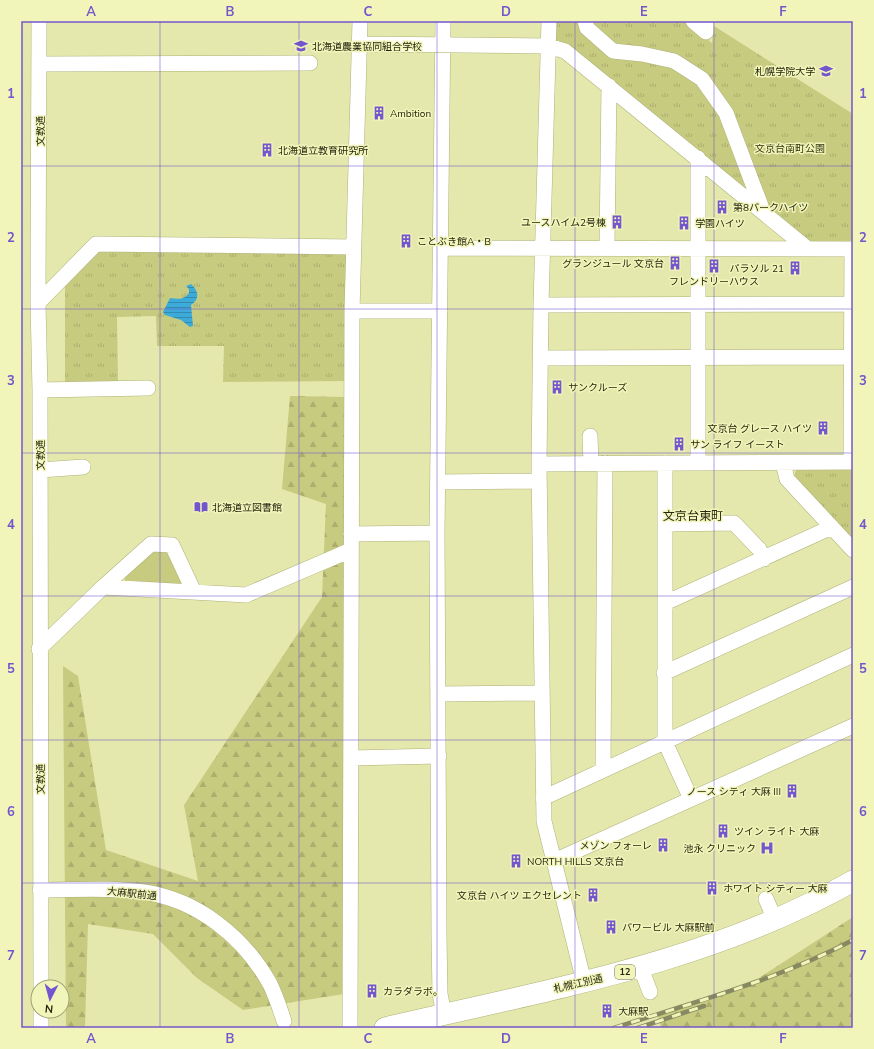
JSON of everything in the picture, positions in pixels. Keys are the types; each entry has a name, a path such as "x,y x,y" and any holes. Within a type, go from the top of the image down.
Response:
{"highway":[{"name":"札幌江別通","path":"385,1028 415,1025 641,968 694,951 775,920 853,881"}],"street":[{"name":"文教通","path":"39,21 38,304 40,390 40,890"},
{"path":"350,1028 352,311 360,21"},
{"path":"440,1019 437,533 443,21"},
{"path":"549,21 542,249 539,464 543,798 544,822 584,982"},
{"path":"585,21 587,28 613,51 642,54 674,61 702,79 726,113 761,206"},
{"path":"693,21 706,32 706,21"},
{"path":"360,44 548,46 566,51 808,249"},
{"path":"40,64 310,64"},
{"path":"607,248 609,86"},
{"path":"698,158 698,463"},
{"path":"38,304 96,244 354,246"},
{"path":"440,248 698,248 852,250 852,462 539,464"},
{"path":"541,305 852,304"},
{"path":"352,311 440,311"},
{"path":"541,358 852,357"},
{"path":"40,390 148,388"},
{"path":"590,436 598,463 603,770"},
{"path":"665,463 665,742 690,799"},
{"path":"783,463 787,479 853,550"},
{"path":"40,470 83,466"},
{"path":"438,482 539,481"},
{"path":"665,524 734,523 759,549 764,559"},
{"path":"665,603 832,527"},
{"path":"351,534 437,533"},
{"path":"39,649 150,544 172,545 194,592"},
{"path":"103,587 246,595 351,550"},
{"path":"664,673 853,587"},
{"path":"543,798 853,655"},
{"path":"439,694 541,693"},
{"path":"554,861 853,726"},
{"path":"351,758 439,756"},
{"path":"40,890 41,979"},
{"name":"大麻駅前通","path":"40,890 112,890 143,892 176,899 193,908 220,925 249,954 270,984 284,1021"},
{"path":"766,899 775,920"},
{"path":"641,968 650,992"}],"green space":[{"name":"文京台南町公園","path":"555,21 684,21 712,43 714,26 853,114 853,242 808,242 554,41"},
{"path":"97,251 350,251 348,381 223,382 224,346 157,346 156,316 117,317 118,382 65,384 65,286"},
{"path":"290,396 345,397 344,994 243,1010 197,978 153,934 88,924 85,1028 66,1028 66,1019 70,1019 70,979 66,979 63,666 78,676 106,850 198,881 184,805 322,597 326,504 282,489"},
{"path":"797,468 853,468 853,542 793,478"},
{"path":"159,550 170,554 182,586 125,582 125,576 148,552"},
{"path":"853,917 853,1028 661,1028 658,1016 759,978"}],"water":[{"path":"191,284 196,289 197,298 191,305 193,326 190,327 181,320 165,315 163,312 170,298 176,299 185,297 189,293 189,289 186,286"}],"railway":[{"path":"614,1028 765,979 853,940"},
{"path":"638,1028 704,1006"}],"place":[{"name":"北海道農業協同組合学校","path":"301,46"},
{"name":"札幌学院大学","path":"826,71"},
{"name":"Ambition","path":"379,113"},
{"name":"北海道立教育研究所","path":"267,150"},
{"name":"第8パークハイツ","path":"722,207"},
{"name":"ユースハイム2号棟","path":"617,222"},
{"name":"学園ハイツ","path":"684,223"},
{"name":"ことぶき館A・B","path":"406,241"},
{"name":"グランジュール 文京台","path":"675,263"},
{"name":"フレンドリーハウス","path":"714,266"},
{"name":"パラソル 21","path":"795,268"},
{"name":"サンクルーズ","path":"557,387"},
{"name":"文京台 グレース ハイツ","path":"823,428"},
{"name":"サン ライフ イースト","path":"679,444"},
{"name":"北海道立図書館","path":"201,507"},
{"name":"ノース シティ 大麻 III","path":"792,791"},
{"name":"ツイン ライト 大麻","path":"723,831"},
{"name":"メゾン フォーレ","path":"663,845"},
{"name":"池永 クリニック","path":"767,848"},
{"name":"NORTH HILLS 文京台","path":"516,861"},
{"name":"ホワイト シティー 大麻","path":"712,888"},
{"name":"文京台 ハイツ エクセレント","path":"593,895"},
{"name":"パワービル 大麻駅前","path":"611,927"},
{"name":"カラダラボ。","path":"372,991"},
{"name":"大麻駅","path":"607,1011"}],"district":[{"name":"文京台東町","path":"693,516"}]}
